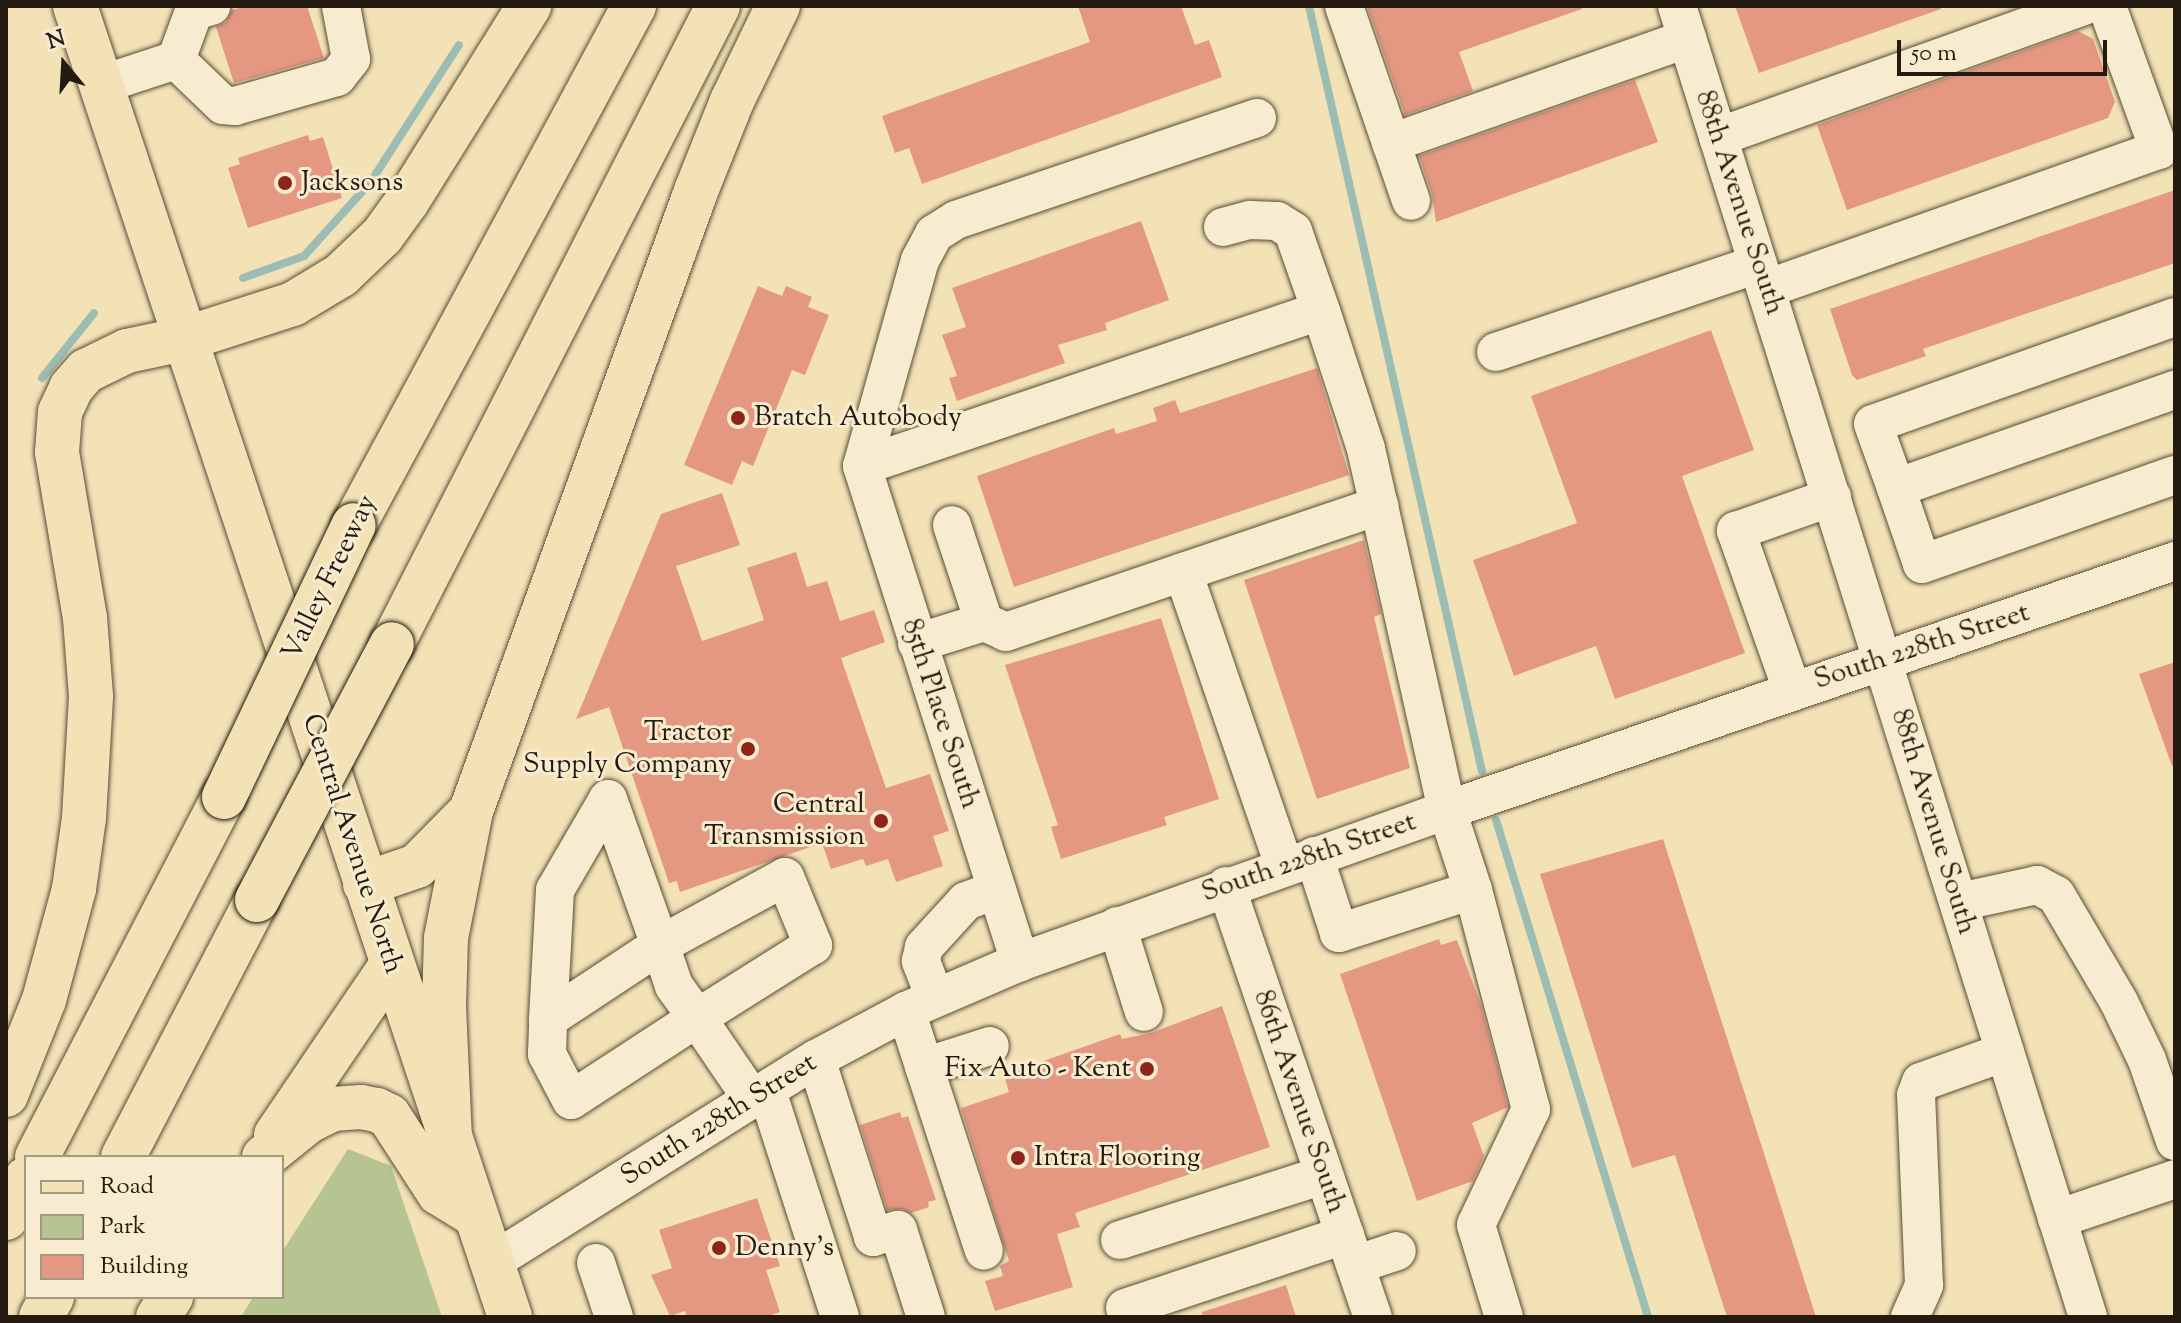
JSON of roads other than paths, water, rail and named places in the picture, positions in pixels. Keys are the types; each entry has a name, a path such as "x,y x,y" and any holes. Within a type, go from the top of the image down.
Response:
{"main road":[{"name":"Central Avenue North","path":"75,6 391,966 510,1317"},
{"path":"6,1095 44,1000 74,889 84,818 91,696 85,618 57,452 60,412 71,388 86,371 127,351 184,339 293,304 341,275 362,256 408,200 529,6"},
{"name":"Valley Freeway","path":"38,1155 224,797 354,525 634,6"},
{"path":"124,1155 392,644 718,6"},
{"path":"450,1139 444,1005 446,938 471,811 696,191 732,101 778,6"},
{"path":"365,884 417,866 471,811"},
{"path":"264,1155 391,966"},
{"path":"266,1155 307,1122 332,1109 361,1107 377,1110 389,1116 439,1193 475,1215"},
{"path":"6,1218 24,1183"},
{"path":"41,1317 51,1299"},
{"path":"158,1317 170,1299"}],"street":[{"path":"176,60 194,11 211,6"},
{"path":"176,60 223,105 235,106 337,77 351,59 341,6"},
{"path":"1344,6 1411,201"},
{"path":"1718,137 2084,6"},
{"path":"1496,352 1762,276 2159,150 2107,6"},
{"path":"1391,143 1682,23"},
{"name":"88th Avenue South","path":"1682,23 2088,1317"},
{"path":"100,85 176,60"},
{"path":"862,466 920,260 934,234 956,220 1257,118"},
{"path":"1223,227 1250,220 1277,221 1293,231 1366,449 1447,810 1473,890 1531,1109 1476,1225 1504,1317"},
{"path":"862,466 1321,311"},
{"path":"2175,317 1873,424 1922,564 2175,475"},
{"path":"1896,488 2175,390"},
{"name":"85th Place South","path":"862,466 1020,962"},
{"path":"1792,690 1736,531 1832,497"},
{"path":"917,643 984,622 1006,632 1379,506"},
{"path":"952,525 984,622"},
{"name":"South 228th Street","path":"492,1262 816,1059 921,1004 1020,962 1226,886 2175,561"},
{"path":"1183,572 1299,861 1339,933 1473,890"},
{"path":"548,1019 660,945 785,877 813,945 697,1018 571,1100 547,1054 548,1019 555,890 608,799 660,945 674,986 697,1018 760,1095 840,1317"},
{"path":"1959,902 2037,885 2056,895 2093,952 2119,1002 2147,1060 2175,1141"},
{"name":"86th Avenue South","path":"1226,886 1373,1317"},
{"path":"984,1251 924,1067 921,961 924,947 966,901 997,890"},
{"path":"1117,926 1144,1012"},
{"path":"924,1067 990,1046"},
{"path":"1910,1317 1924,1285 1916,1095 1921,1082 2005,1052"},
{"path":"816,1059 873,1237 898,1230 926,1317"},
{"path":"1120,1240 1324,1175"},
{"path":"2057,1219 2175,1179"},
{"path":"1125,1308 1350,1250 1397,1251"},
{"path":"596,1263 614,1317"}],"waterway":[{"path":"1309,6 1482,771"},
{"path":"243,278 304,256 370,183 459,45"},
{"path":"42,378 94,313"},
{"path":"1496,820 1648,1317"}],"place":[{"name":"Jacksons","path":"285,183"},
{"name":"Bratch Autobody","path":"738,418"},
{"name":"Tractor Supply Company","path":"748,749"},
{"name":"Central Transmission","path":"881,821"},
{"name":"Fix Auto - Kent","path":"1147,1069"},
{"name":"Intra Flooring","path":"1018,1158"},
{"name":"Denny's","path":"719,1248"}]}
